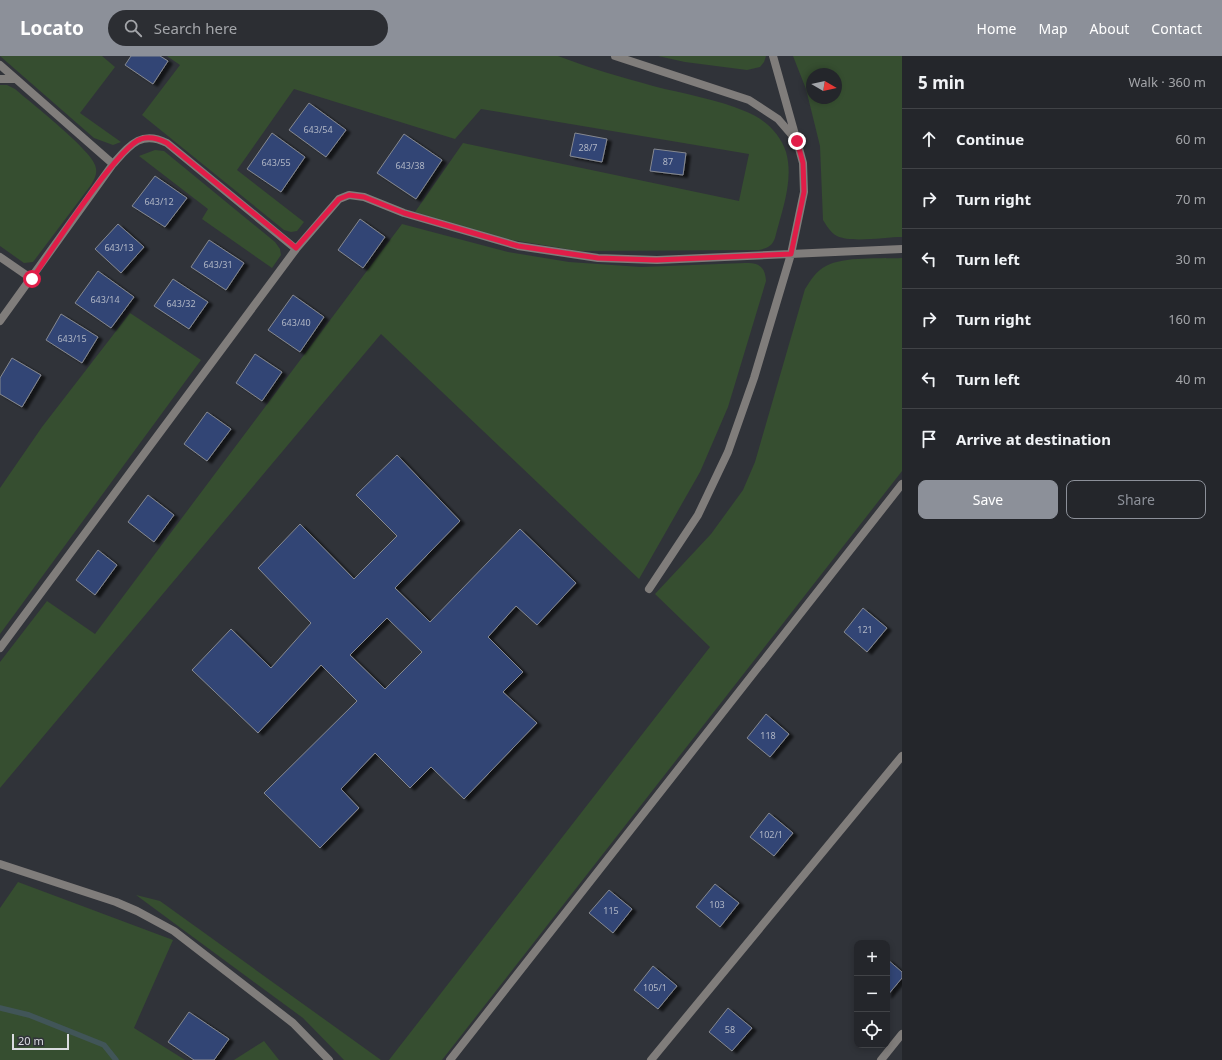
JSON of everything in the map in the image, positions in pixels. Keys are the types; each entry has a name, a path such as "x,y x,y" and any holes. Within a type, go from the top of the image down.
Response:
{"street":[{"path":"615,56 748,100 778,119 797,141"},
{"path":"649,589 698,515 728,452 754,378 791,254 804,192 803,163 773,56"},
{"path":"0,66 113,164"},
{"path":"0,79 16,79"},
{"path":"0,321 32,279 113,164 131,145 141,139 159,139 167,143 296,248"},
{"path":"0,648 296,248 339,199 349,195 364,197 404,213 518,246 598,258 656,260 902,249"},
{"path":"0,257 32,279"},
{"path":"450,1060 902,484"},
{"path":"651,1060 902,756"},
{"path":"0,864 116,902 138,911 174,931 293,1023 329,1060"},
{"path":"881,1060 902,1034"}],"green space":[{"path":"0,56 102,56 115,67 80,113 121,142 113,145 94,138"},
{"path":"167,56 558,56 653,86 736,107 753,115 776,133 786,152 789,173 784,206 775,238 769,246 759,250 579,251 512,240 415,212 463,143 739,201 749,154 481,109 455,139 294,89 237,170 304,222 297,231 291,232 284,230 142,115 180,65"},
{"path":"658,56 766,56 760,67 747,70 685,62"},
{"path":"793,56 902,56 902,237 851,239 837,236 831,231 823,220 820,146 810,104 842,104 842,68 806,68 806,89"},
{"path":"0,85 7,85 15,89 59,126 91,158 96,168 96,175 91,185 33,262 24,263 0,246"},
{"path":"155,150 164,151 275,242 280,249 281,255 272,268 202,219 208,209 139,156"},
{"path":"402,224 508,252 569,262 641,267 750,263 758,265 763,269 766,281 728,407 700,472 639,579 381,334 0,788 0,662 47,601 95,634"},
{"path":"902,258 902,471 442,1060 389,1060 710,647 655,594 711,534 743,490 755,462 805,289 819,270 834,263 852,259"},
{"path":"130,313 201,360 0,634 0,488 42,427"},
{"path":"18,882 173,940 134,1028 185,1060 0,1060 0,908"},
{"path":"136,895 160,901 381,1060 344,1060 303,1018"},
{"path":"264,1041 279,1060 234,1060"}],"building":[{"path":"131,56 160,56 168,61 153,84 125,65"},
{"path":"309,103 346,130 326,157 289,130"},
{"path":"272,133 305,157 281,192 247,169"},
{"path":"575,133 607,139 602,162 570,156"},
{"path":"404,134 442,160 416,199 377,173"},
{"path":"654,149 686,153 683,175 650,171"},
{"path":"155,176 187,198 165,227 132,206"},
{"path":"360,219 385,237 363,268 338,250"},
{"path":"118,224 144,247 121,273 95,249"},
{"path":"209,240 244,263 226,290 191,267"},
{"path":"98,271 134,297 111,328 75,303"},
{"path":"173,279 208,302 189,329 154,306"},
{"path":"293,295 324,317 300,352 268,330"},
{"path":"61,314 98,337 82,363 46,340"},
{"path":"255,354 282,372 262,401 236,383"},
{"path":"12,358 41,375 22,407 0,394 0,378"},
{"path":"207,412 231,429 207,461 184,444"},
{"path":"397,455 460,521 395,588 430,622 520,529 576,583 537,625 516,606 488,637 523,672 503,692 537,723 464,799 431,767 410,788 375,753 341,789 359,808 320,848 264,793 357,701 321,665 258,733 192,670 231,629 271,668 311,623 258,568 300,524 354,579 397,536 356,495","holes":["387,618 422,652 385,689 350,655"]},
{"path":"148,495 174,515 154,542 128,522"},
{"path":"98,550 117,565 95,595 76,580"},
{"path":"863,608 887,628 867,652 844,632"},
{"path":"766,714 789,734 770,757 747,738"},
{"path":"769,813 793,833 774,856 750,837"},
{"path":"715,884 739,903 720,927 696,907"},
{"path":"609,890 632,909 613,933 589,913"},
{"path":"890,962 902,972 902,978 890,992"},
{"path":"653,966 677,986 658,1009 634,990"},
{"path":"728,1008 752,1028 732,1051 709,1032"},
{"path":"189,1012 229,1039 214,1060 194,1060 168,1042"}],"waterway":[{"path":"0,1008 29,1015 104,1045 116,1060"}],"route":[{"path":"32,279 113,164 131,145 141,139 159,139 167,143 296,248 339,199 349,195 364,197 404,213 518,246 598,258 656,260 791,254 804,192 803,163 797,141"}]}
